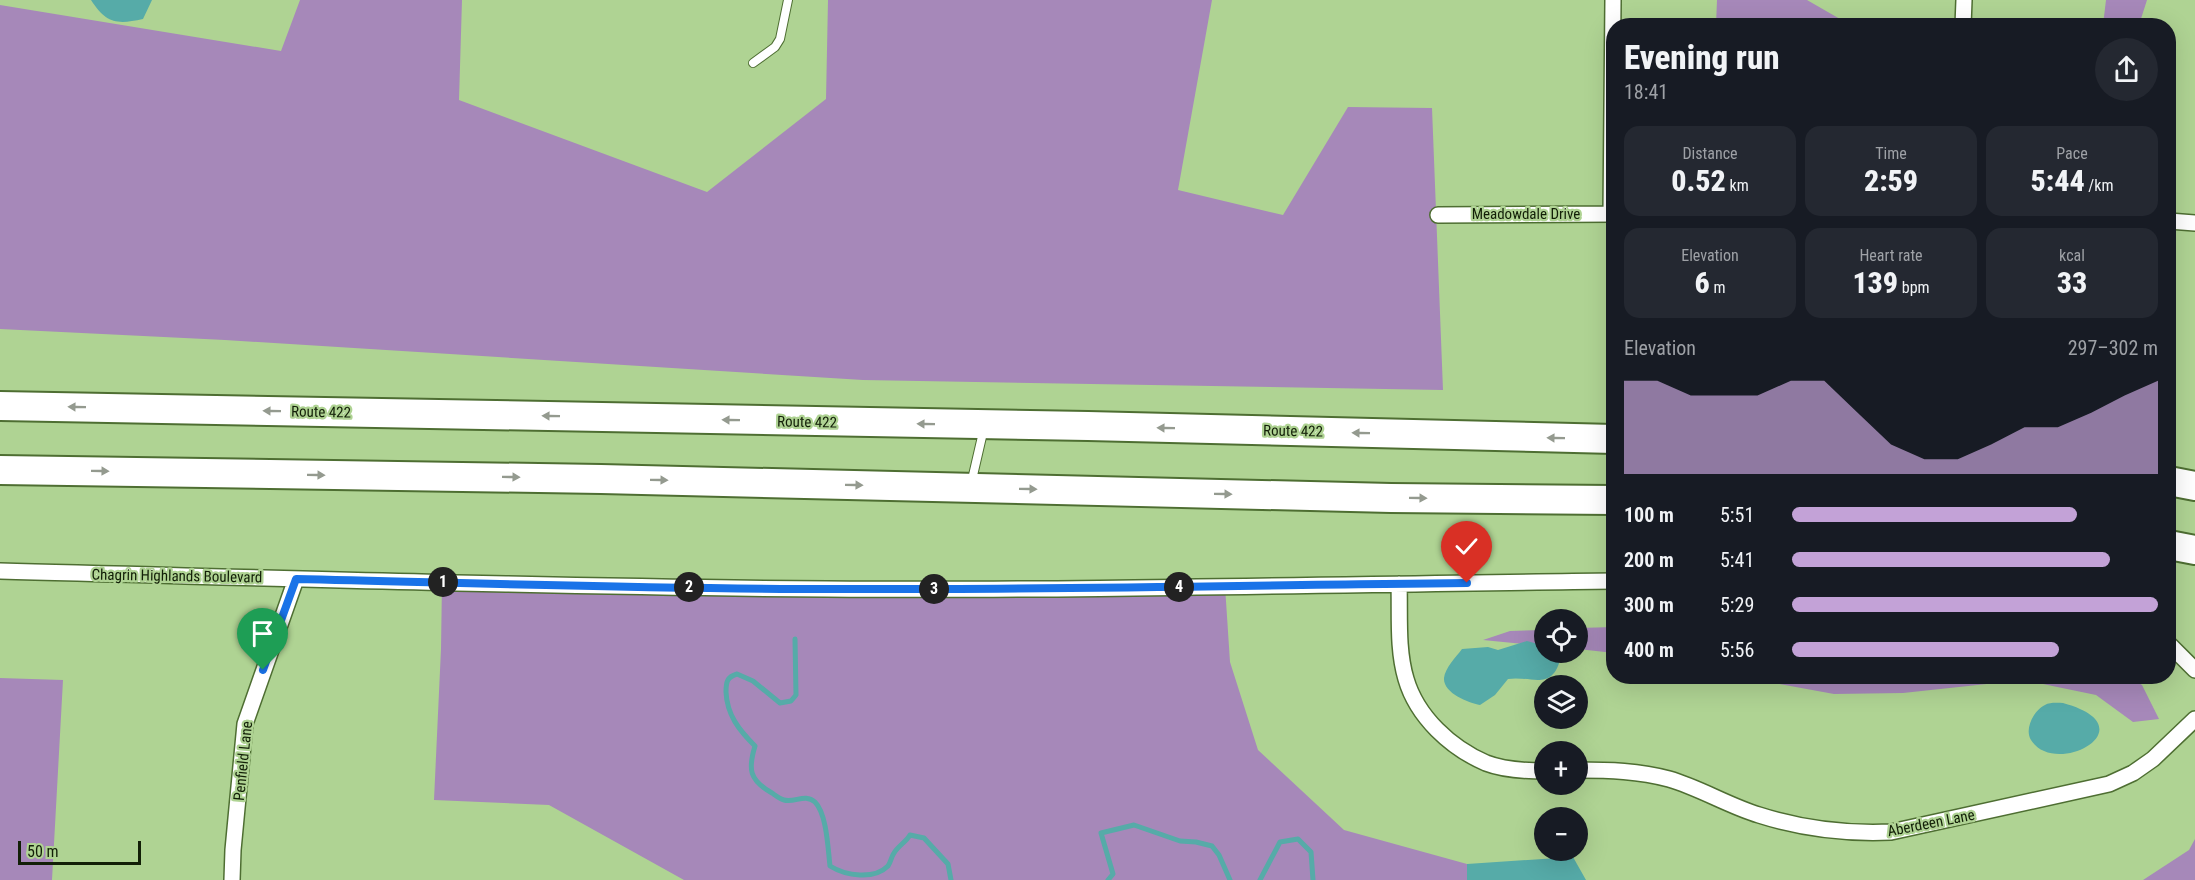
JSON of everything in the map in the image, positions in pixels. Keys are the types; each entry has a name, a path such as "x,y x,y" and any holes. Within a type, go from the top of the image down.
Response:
{"highway":[{"name":"Route 422","path":"0,406 1088,426 1606,439"},
{"path":"0,470 601,479 1392,498 1606,500"},
{"path":"2176,482 2195,486"},
{"path":"2176,546 2195,550"}],"street":[{"path":"1613,0 1613,18"},
{"path":"1963,18 1964,0"},
{"name":"Meadowdale Drive","path":"1438,215 1606,214"},
{"path":"2176,222 2195,223"},
{"name":"Chagrin Highlands Boulevard","path":"0,571 569,586 829,589 1034,589 1606,581"},
{"name":"Penfield Lane","path":"232,880 245,724 296,579"},
{"path":"1399,584 1401,640 1406,680 1421,711 1452,743 1488,763 1534,771"},
{"path":"2176,651 2195,670"},
{"name":"Aberdeen Lane","path":"1588,770 1630,771 1671,780 1759,815 1814,829 1858,834 1891,832 2109,784 2133,773 2154,759 2195,718"}],"lane":[{"path":"753,63 775,47 780,39 788,0"},
{"path":"969,488 985,425"}],"shaded area":[{"path":"300,0 462,0 459,100 707,192 826,99 828,0 1212,0 1178,190 1283,215 1348,107 1432,108 1443,390 863,380 225,340 0,329 0,5 281,51"},
{"path":"1717,0 1807,0 1838,18 1716,18"},
{"path":"2106,0 2147,0 2141,18 2104,18"},
{"path":"442,582 1225,586 1230,662 1258,750 1344,830 1467,864 1467,880 684,880 549,805 434,800"},
{"path":"1606,627 1606,652 1588,650 1588,628"},
{"path":"1534,630 1534,645 1483,640 1510,631"},
{"path":"0,678 63,680 52,880 0,880"},
{"path":"1780,684 1987,684 1903,693 1834,694"},
{"path":"2043,684 2140,684 2159,719 2133,722 2096,695"},
{"path":"2195,839 2195,880 2143,880 2189,850"}],"water":[{"path":"91,0 152,0 143,19 119,22 107,18"},
{"path":"1527,641 1534,643 1534,663 1558,663 1553,675 1534,675 1534,679 1508,679 1495,695 1480,705 1452,693 1444,678 1446,670 1462,649 1488,647 1498,650"},
{"path":"2052,703 2063,703 2088,713 2098,724 2098,736 2089,745 2075,752 2058,754 2043,751 2029,736 2031,720 2041,707"},
{"path":"1534,860 1575,861 1586,880 1467,880 1467,864"}],"waterway":[{"path":"795,639 796,695 791,701 780,703 753,681 737,674 729,678 727,683 726,692 731,715 755,746 751,761 755,778 764,788 782,799 788,801 807,798 815,802 824,823 830,866 852,874 875,873 888,866 893,855 910,835 924,838 948,864 951,880"},
{"path":"1108,880 1113,874 1101,833 1134,825 1180,841 1212,846 1219,855 1230,880"},
{"path":"1260,880 1280,842 1298,839 1311,852 1313,880"}],"route":[{"path":"263,670 296,579 569,586 829,589 1034,589 1467,583"}]}
